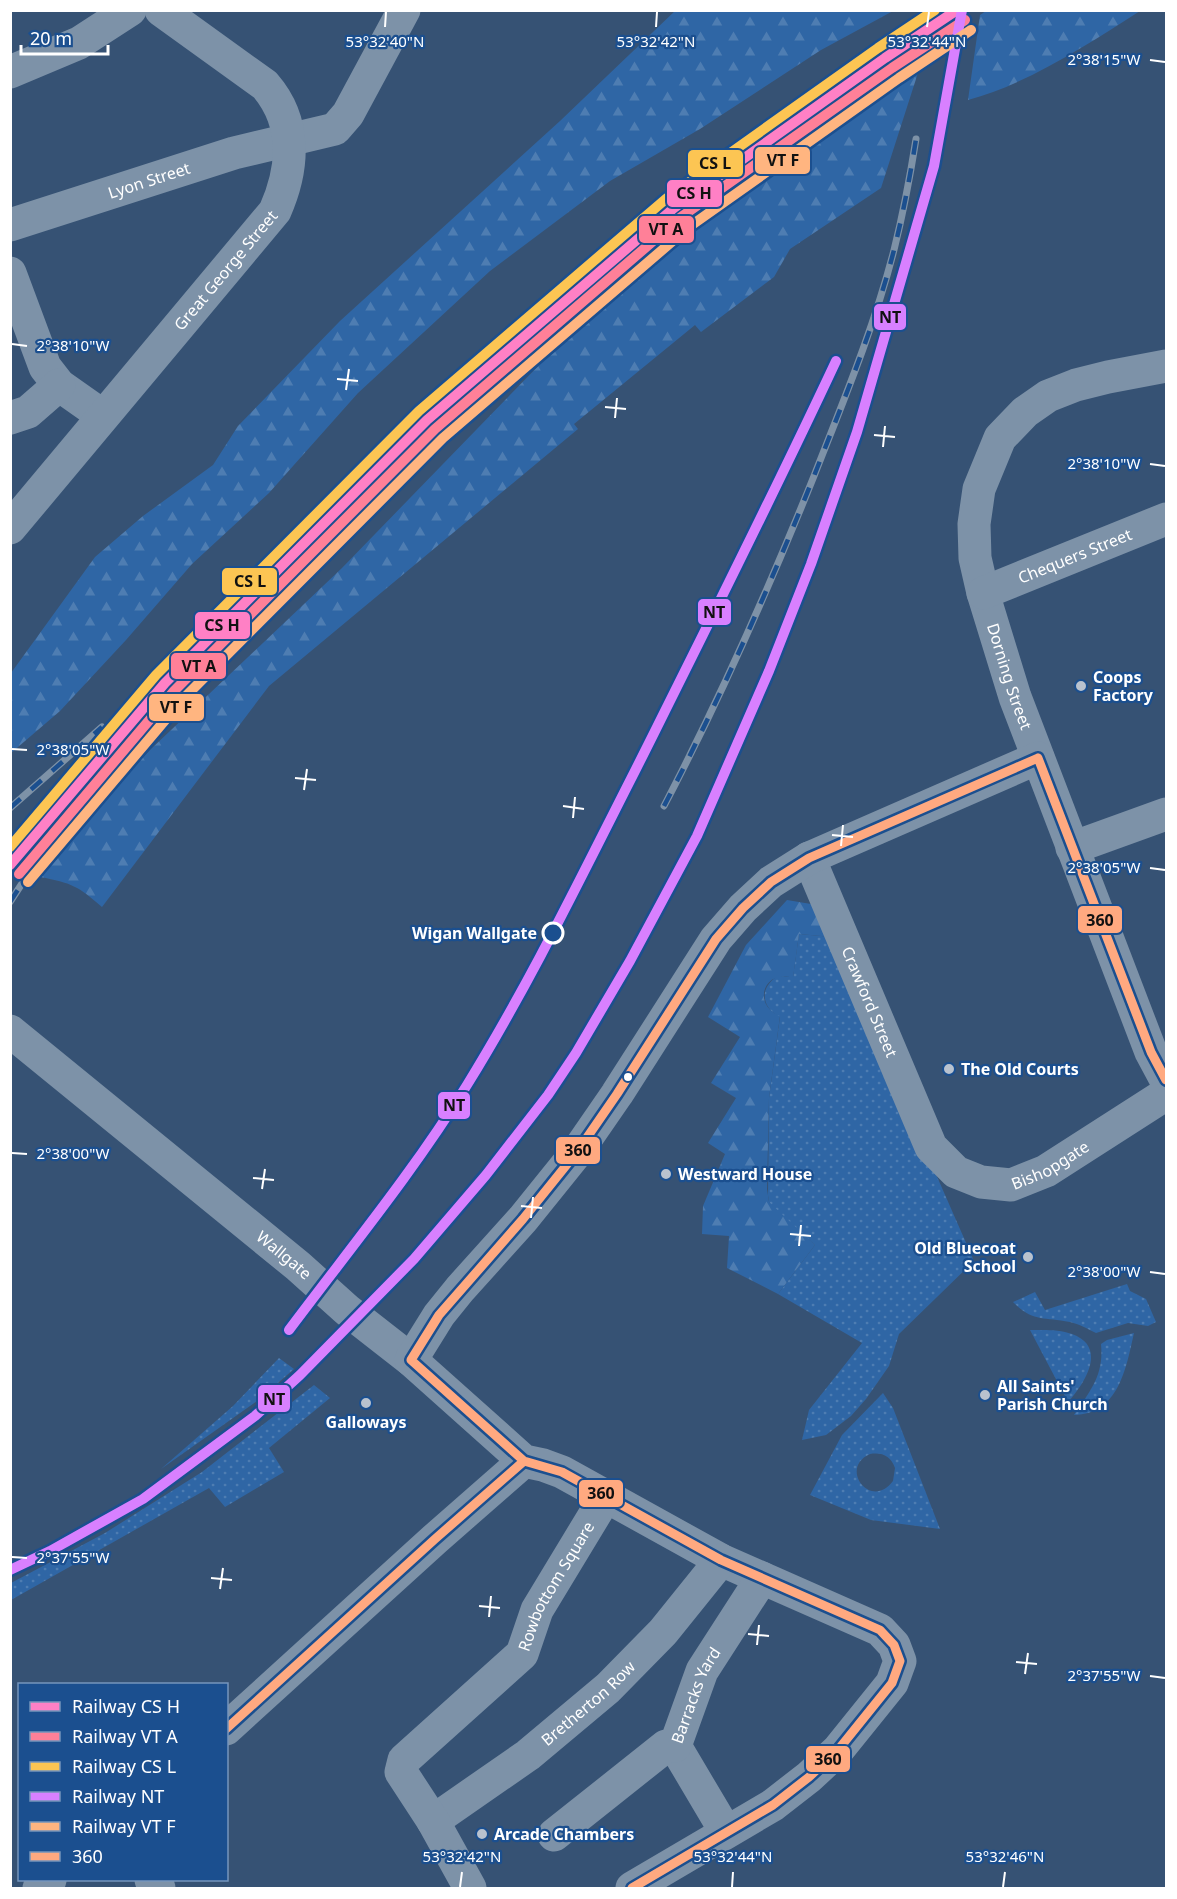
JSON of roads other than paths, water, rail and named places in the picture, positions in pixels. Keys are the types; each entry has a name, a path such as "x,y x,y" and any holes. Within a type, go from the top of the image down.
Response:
{"street":[{"path":"10,72 79,43 130,10"},
{"name":"Great George Street","path":"10,528 275,211 284,190 289,141 285,119 277,99 265,85 161,10"},
{"path":"289,141 334,129 343,122 404,10"},
{"name":"Lyon Street","path":"10,225 234,153 289,141"},
{"path":"10,273 45,368 59,385 103,416"},
{"name":"Dorning Street","path":"1167,366 1108,376 1076,385 1048,396 1025,412 1000,438 980,489 974,524 975,558 983,593 1015,697 1151,1052 1167,1080"},
{"path":"10,418 28,412 59,385"},
{"name":"Chequers Street","path":"983,593 1167,519"},
{"path":"411,1359 440,1314 460,1289 523,1219 577,1152 617,1094 716,939 743,908 771,882 809,858 1038,758"},
{"path":"1072,848 1167,814"},
{"name":"Crawford Street","path":"809,858 931,1147"},
{"name":"Wallgate","path":"10,1031 347,1310 411,1359 524,1461 562,1472 721,1560 880,1630 894,1645 900,1661 892,1683 838,1750 809,1777 773,1805 726,1832"},
{"name":"Bishopgate","path":"931,1147 956,1172 981,1182 1011,1185 1046,1171 1167,1094"},
{"path":"228,1727 524,1461"},
{"name":"Rowbottom Square","path":"433,1821 401,1772 404,1760 522,1654 537,1610 606,1496"},
{"name":"Bretherton Row","path":"433,1821 528,1755 608,1688 663,1632 721,1560"},
{"name":"Barracks Yard","path":"554,1835 666,1746 675,1746 702,1671 762,1578"},
{"path":"632,1888 726,1832 675,1746"},
{"path":"433,1821 470,1888"}],"railway":[{"path":"664,806 705,725 762,601 847,393 868,336 894,250 916,139"},
{"path":"10,902 228,620"},
{"path":"10,808 102,727"}],"rail line":[{"name":"NT","path":"10,1570 50,1551 143,1499 255,1416 300,1375 414,1259 486,1175 548,1095 576,1053 630,961 697,836 769,671 811,564 857,432 934,166 962,10"},
{"name":"NT","path":"289,1330 381,1210 447,1117 512,1008 636,769 836,361"}],"place":[{"name":"Coops Factory","path":"1081,686"},
{"name":"Wigan Wallgate","path":"553,933"},
{"name":"The Old Courts","path":"949,1069"},
{"name":"Westward House","path":"666,1174"},
{"name":"Old Bluecoat School","path":"1028,1257"},
{"name":"All Saints' Parish Church","path":"985,1395"},
{"name":"Galloways","path":"366,1403"},
{"name":"Arcade Chambers","path":"482,1834"}]}
